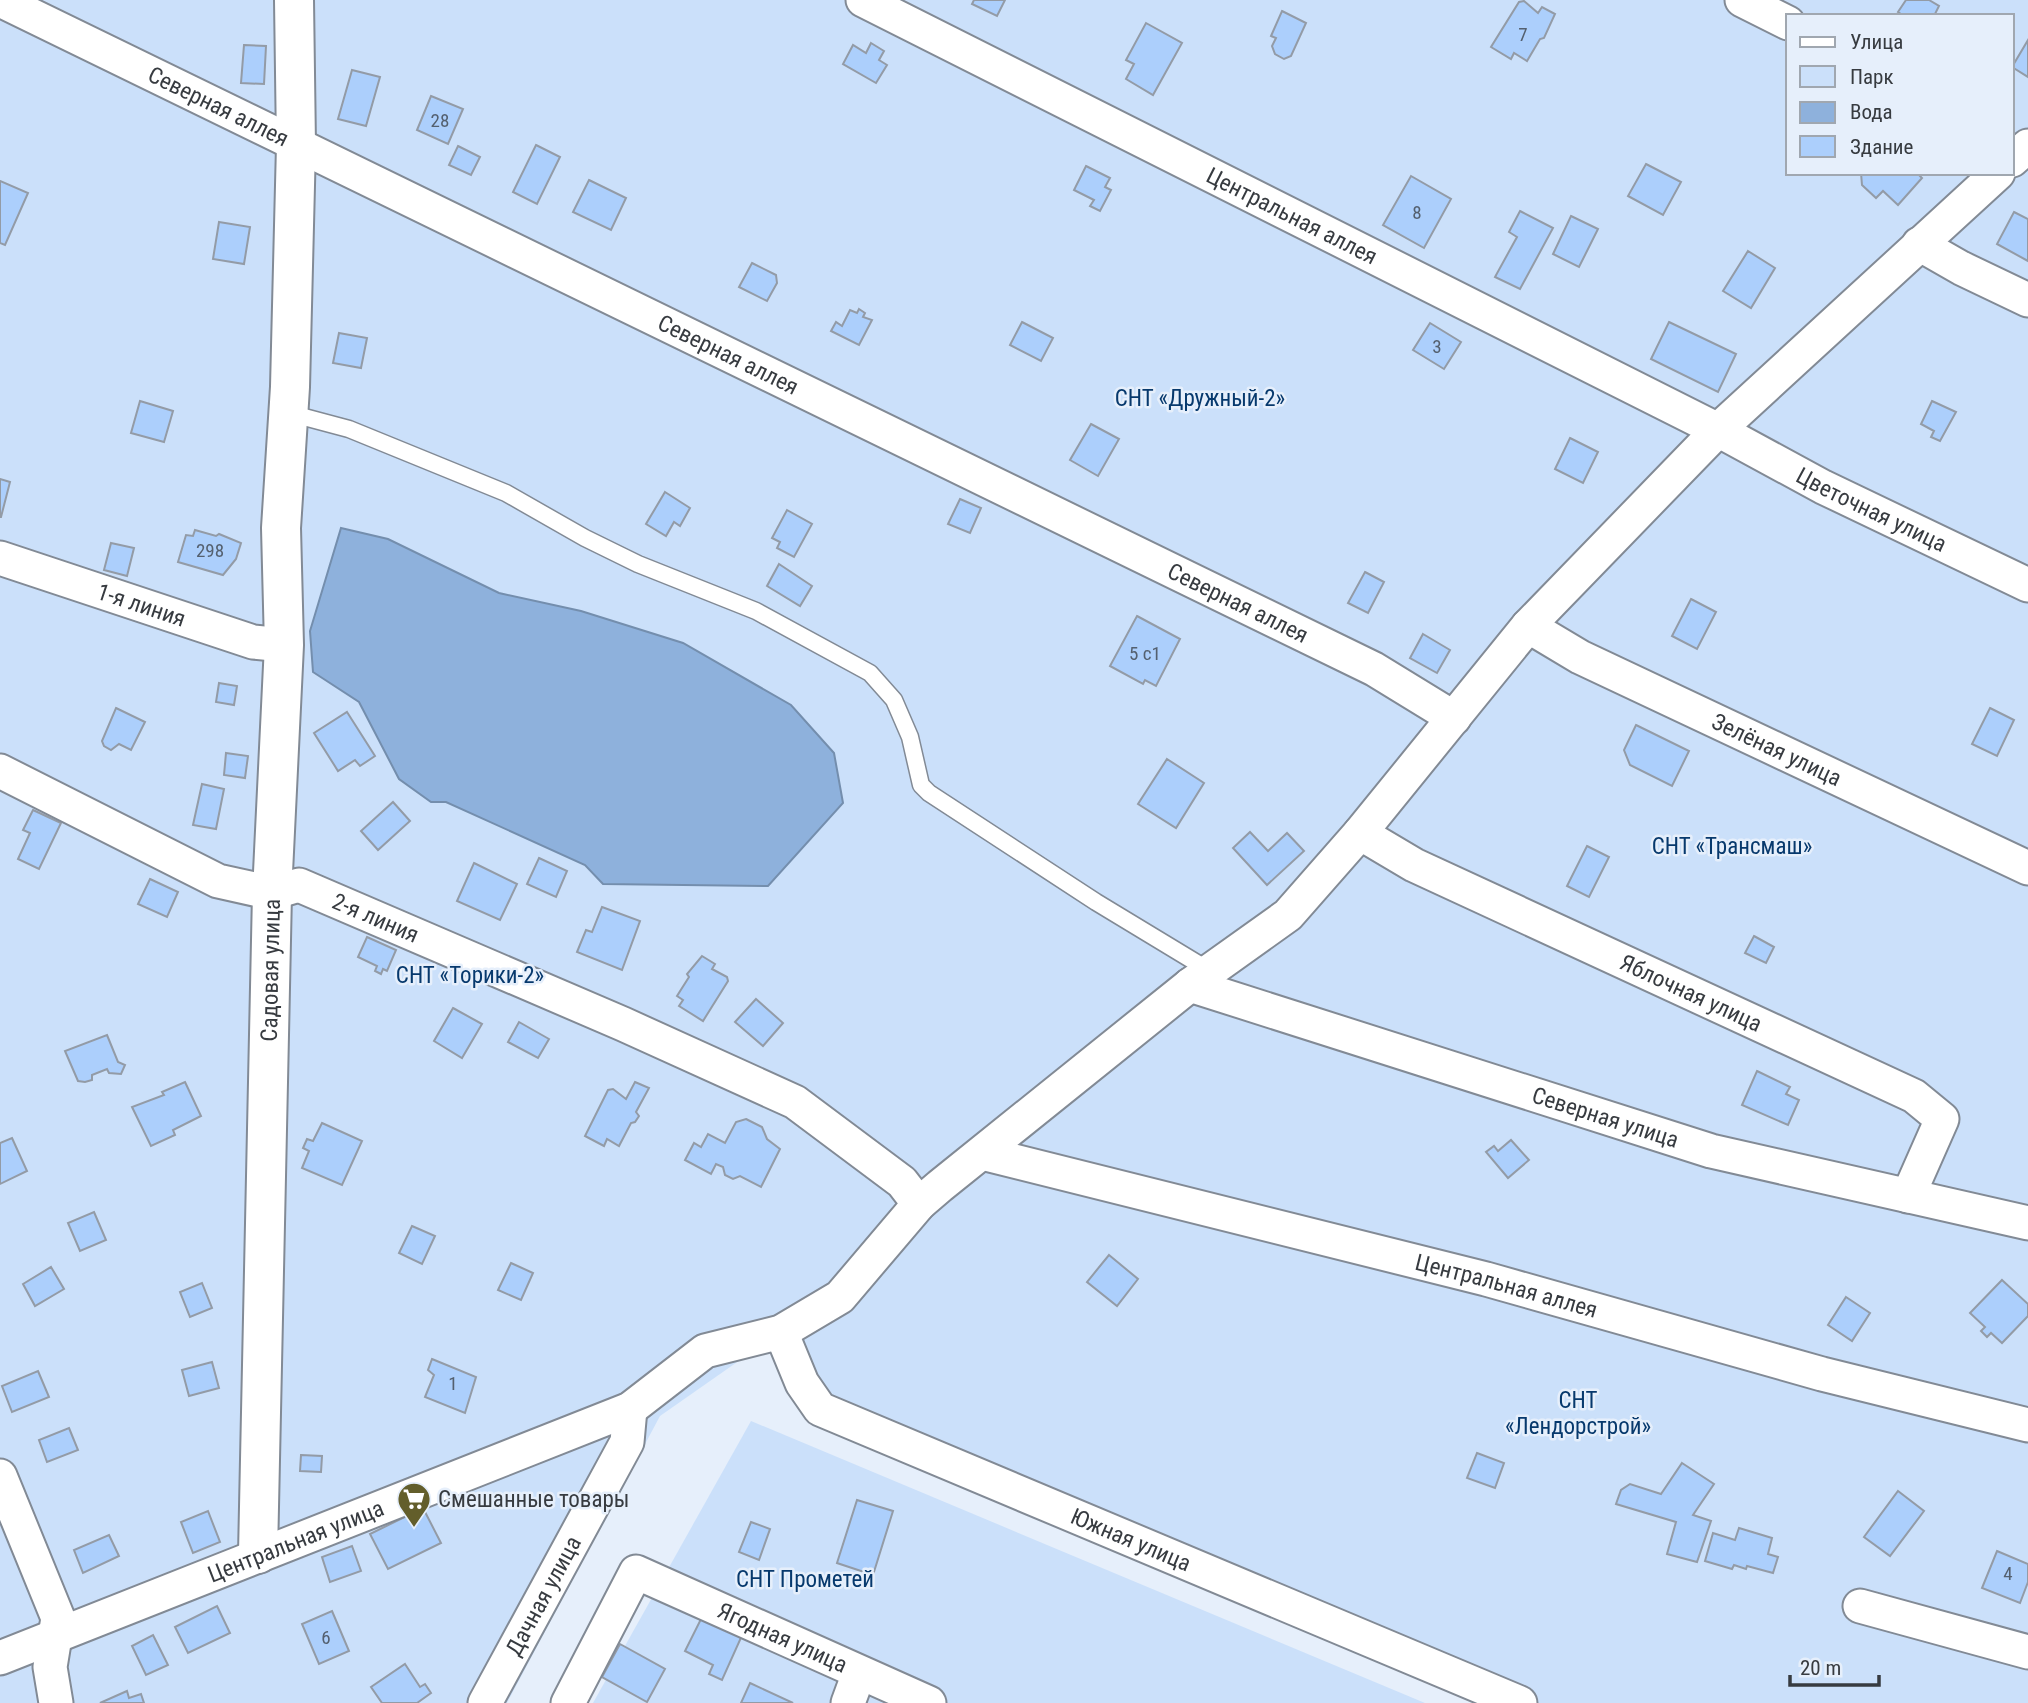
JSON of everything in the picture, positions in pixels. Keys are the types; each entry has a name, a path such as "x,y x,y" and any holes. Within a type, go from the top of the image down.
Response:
{"street":[{"name":"Северная аллея","path":"0,0 1374,669 1454,718"},
{"name":"Садовая улица","path":"258,1554 272,892 284,645 281,528 289,400 296,145 294,0"},
{"name":"Центральная аллея","path":"863,0 1718,430"},
{"path":"1742,0 1786,22"},
{"path":"2014,158 2028,145"},
{"name":"Центральная улица","path":"0,1658 630,1409 705,1351 780,1332 840,1297 919,1204 1200,978 1288,915 1360,833 1528,626 1718,430 1996,175"},
{"path":"1919,244 1961,268 2028,300"},
{"name":"Цветочная улица","path":"1718,430 1823,487 2028,585"},
{"name":"1-я линия","path":"0,558 254,642 284,645"},
{"name":"Зелёная улица","path":"1528,626 1580,657 2028,867"},
{"name":"2-я линия","path":"0,771 218,881 272,892 299,885 623,1024 795,1102 902,1182 919,1204"},
{"name":"Яблочная улица","path":"1360,833 1415,865 1914,1097 1942,1119 1908,1196"},
{"name":"Северная улица","path":"1200,978 1711,1151 2028,1223"},
{"name":"Центральная аллея","path":"982,1153 1486,1279 1822,1374 2028,1425"},
{"name":"Южная улица","path":"780,1332 802,1383 820,1409 1520,1703"},
{"name":"Дачная улица","path":"485,1703 627,1442 630,1409"},
{"path":"0,1476 58,1618 52,1638 50,1667 56,1703"},
{"name":"Ягодная улица","path":"568,1703 636,1572 854,1688 929,1703"},
{"path":"1860,1606 2028,1652"}],"lane":[{"path":"289,400 349,429 506,493 596,544 638,564 756,611 870,673 894,700 910,737 921,785 929,793 1096,902 1200,978"}],"green space":[{"path":"0,0 2028,0 2028,1703 1520,1703 820,1409 780,1332 660,1416 507,1703 0,1703"},
{"name":"СНТ Прометей","path":"751,1421 1425,1703 593,1703"}],"water":[{"path":"341,528 388,539 499,593 581,611 683,643 791,705 834,753 843,803 768,886 603,884 585,865 446,802 431,802 399,779 359,702 313,672 310,631"}],"building":[{"path":"974,0 1005,0 997,16 972,4"},
{"path":"1906,0 1929,0 1939,6 1935,14 1898,12"},
{"path":"1524,1 1538,13 1542,7 1555,14 1544,38 1540,39 1527,61 1514,53 1511,59 1491,47 1519,2"},
{"path":"1282,11 1306,23 1291,56 1284,59 1275,54 1272,46 1276,38 1271,36"},
{"path":"1146,23 1182,43 1153,95 1126,79 1134,64 1126,60"},
{"path":"2028,40 2028,77 2014,68"},
{"path":"871,43 884,51 879,60 887,65 876,83 843,64 853,45 866,53"},
{"path":"244,45 266,46 264,84 241,83"},
{"path":"352,70 380,77 366,126 338,119"},
{"path":"431,96 463,109 448,144 417,130"},
{"path":"536,145 560,157 537,204 513,192"},
{"path":"458,146 480,157 471,175 449,165"},
{"path":"1646,164 1681,182 1663,215 1628,196"},
{"path":"1086,166 1110,178 1105,187 1111,190 1100,211 1090,206 1094,200 1074,190"},
{"path":"1861,175 1919,175 1922,178 1898,205 1883,191 1876,198 1862,185"},
{"path":"1411,176 1451,199 1424,248 1383,225"},
{"path":"589,180 626,198 611,230 573,212"},
{"path":"0,181 28,193 5,245 0,243"},
{"path":"1520,211 1553,228 1520,289 1495,277 1517,237 1509,232"},
{"path":"2014,212 2028,219 2028,261 1997,244"},
{"path":"1571,216 1598,229 1579,267 1553,254"},
{"path":"219,222 250,227 244,264 213,259"},
{"path":"1748,251 1775,268 1751,308 1723,291"},
{"path":"752,263 776,275 777,283 767,301 739,287"},
{"path":"859,309 865,313 863,317 872,320 859,345 831,331 836,322 842,326 850,310 857,313"},
{"path":"1022,322 1053,338 1041,361 1010,345"},
{"path":"1669,322 1736,354 1718,392 1651,359"},
{"path":"1430,323 1461,342 1444,369 1413,350"},
{"path":"339,333 367,338 361,368 333,363"},
{"path":"140,401 173,411 164,442 131,433"},
{"path":"1932,401 1956,412 1940,441 1931,437 1934,431 1921,424"},
{"path":"1091,424 1119,439 1098,476 1070,460"},
{"path":"1570,438 1598,452 1583,483 1555,469"},
{"path":"0,479 10,482 1,517 0,517"},
{"path":"665,492 690,508 680,526 674,522 666,536 646,524"},
{"path":"960,499 981,508 970,533 948,524"},
{"path":"787,510 812,524 794,557 777,548 780,542 772,538"},
{"path":"195,530 216,536 219,534 241,543 236,559 223,575 178,562 186,535 193,536"},
{"path":"111,543 134,548 127,576 104,570"},
{"path":"779,564 812,586 800,606 767,586"},
{"path":"1365,572 1384,582 1368,613 1348,603"},
{"path":"1691,599 1716,612 1697,649 1672,636"},
{"path":"1137,616 1180,639 1156,686 1145,680 1143,684 1110,666"},
{"path":"1423,634 1450,650 1437,673 1410,658"},
{"path":"219,683 237,686 234,705 216,702"},
{"path":"116,708 145,722 131,750 119,744 111,750 104,746 102,741"},
{"path":"1990,708 2014,720 1997,756 1972,744"},
{"path":"347,712 375,756 360,766 355,760 338,771 314,733"},
{"path":"1636,725 1689,751 1672,786 1630,765 1624,750"},
{"path":"226,753 248,756 245,778 224,775"},
{"path":"1167,759 1204,783 1176,828 1138,804"},
{"path":"202,784 224,789 216,829 193,825"},
{"path":"393,802 410,821 378,850 361,831"},
{"path":"33,810 61,823 39,869 18,859 30,833 23,830"},
{"path":"1250,832 1268,851 1287,833 1304,851 1267,885 1233,848"},
{"path":"1587,846 1609,857 1589,897 1567,886"},
{"path":"539,858 567,871 556,897 527,884"},
{"path":"474,863 517,884 500,920 457,901"},
{"path":"150,879 178,892 167,917 138,904"},
{"path":"602,907 640,921 622,970 577,952 586,930 592,932"},
{"path":"1754,936 1774,947 1766,963 1745,953"},
{"path":"367,937 396,950 387,971 383,969 381,974 375,971 377,966 358,957"},
{"path":"702,956 715,964 712,969 727,977 728,981 703,1021 679,1006 683,1000 677,996 689,977 687,974"},
{"path":"756,999 783,1023 763,1046 735,1022"},
{"path":"453,1008 482,1024 462,1058 434,1041"},
{"path":"519,1022 549,1039 538,1058 508,1042"},
{"path":"107,1035 118,1062 125,1065 121,1074 109,1073 107,1069 92,1075 92,1080 78,1081 65,1051"},
{"path":"1757,1071 1790,1087 1786,1094 1799,1100 1788,1125 1742,1105"},
{"path":"185,1082 201,1116 173,1130 175,1135 151,1146 132,1107 164,1095 162,1092"},
{"path":"635,1082 649,1088 636,1112 639,1116 631,1123 619,1146 607,1139 604,1146 585,1136 608,1090 613,1089 626,1099"},
{"path":"746,1119 762,1127 767,1139 780,1149 761,1187 740,1176 733,1179 725,1175 723,1167 716,1164 711,1174 685,1160 694,1143 701,1147 708,1134 725,1143 736,1122"},
{"path":"322,1123 362,1141 342,1185 302,1168 309,1151 303,1148 307,1139 313,1141"},
{"path":"12,1138 27,1171 0,1184 0,1143"},
{"path":"1511,1140 1529,1160 1508,1178 1486,1152 1494,1146 1498,1151"},
{"path":"94,1212 106,1240 80,1251 68,1223"},
{"path":"412,1226 435,1236 422,1264 399,1253"},
{"path":"1109,1255 1138,1279 1117,1306 1087,1282"},
{"path":"511,1263 533,1273 521,1300 498,1290"},
{"path":"51,1267 64,1289 35,1306 23,1284"},
{"path":"2002,1280 2028,1304 2028,1316 2002,1343 1991,1333 1987,1337 1981,1331 1985,1327 1970,1313"},
{"path":"202,1283 212,1308 190,1317 180,1292"},
{"path":"1846,1297 1870,1313 1852,1341 1828,1325"},
{"path":"432,1359 476,1377 465,1413 425,1397 434,1375 428,1370"},
{"path":"212,1362 219,1388 189,1396 182,1370"},
{"path":"38,1371 49,1397 12,1412 2,1386"},
{"path":"69,1428 78,1450 47,1462 39,1440"},
{"path":"1477,1453 1504,1463 1495,1488 1467,1478"},
{"path":"301,1455 322,1456 321,1472 300,1471"},
{"path":"1682,1463 1714,1484 1693,1515 1711,1521 1697,1562 1667,1554 1676,1522 1616,1504 1621,1490 1630,1484 1661,1494"},
{"path":"1898,1491 1924,1511 1890,1556 1864,1537"},
{"path":"857,1500 893,1511 873,1575 837,1563"},
{"path":"423,1508 441,1543 388,1569 370,1534"},
{"path":"208,1511 220,1542 193,1553 181,1522"},
{"path":"751,1522 770,1529 759,1560 739,1552"},
{"path":"1739,1528 1772,1538 1768,1554 1778,1557 1773,1573 1747,1566 1746,1569 1734,1565 1732,1569 1705,1561 1713,1533 1735,1540"},
{"path":"109,1535 119,1556 83,1573 74,1550"},
{"path":"352,1546 361,1571 330,1582 322,1557"},
{"path":"1997,1551 2028,1564 2028,1582 2020,1603 1982,1588"},
{"path":"217,1606 230,1633 188,1653 175,1627"},
{"path":"332,1611 349,1651 319,1664 302,1624"},
{"path":"705,1611 744,1631 722,1680 709,1674 713,1665 685,1651"},
{"path":"153,1635 168,1665 146,1675 132,1646"},
{"path":"620,1644 665,1669 647,1702 602,1677"},
{"path":"405,1664 420,1687 425,1684 431,1693 417,1703 382,1703 371,1687"},
{"path":"750,1683 793,1703 741,1703"},
{"path":"127,1691 129,1698 141,1694 144,1703 100,1703"}],"place":[{"name":"Смешанные товары","path":"414,1529"}],"park label":[{"name":"СНТ «Дружный-2»","path":"1200,398"},
{"name":"СНТ «Трансмаш»","path":"1732,846"},
{"name":"СНТ «Торики-2»","path":"470,975"},
{"name":"СНТ «Лендорстрой»","path":"1578,1413"}]}
